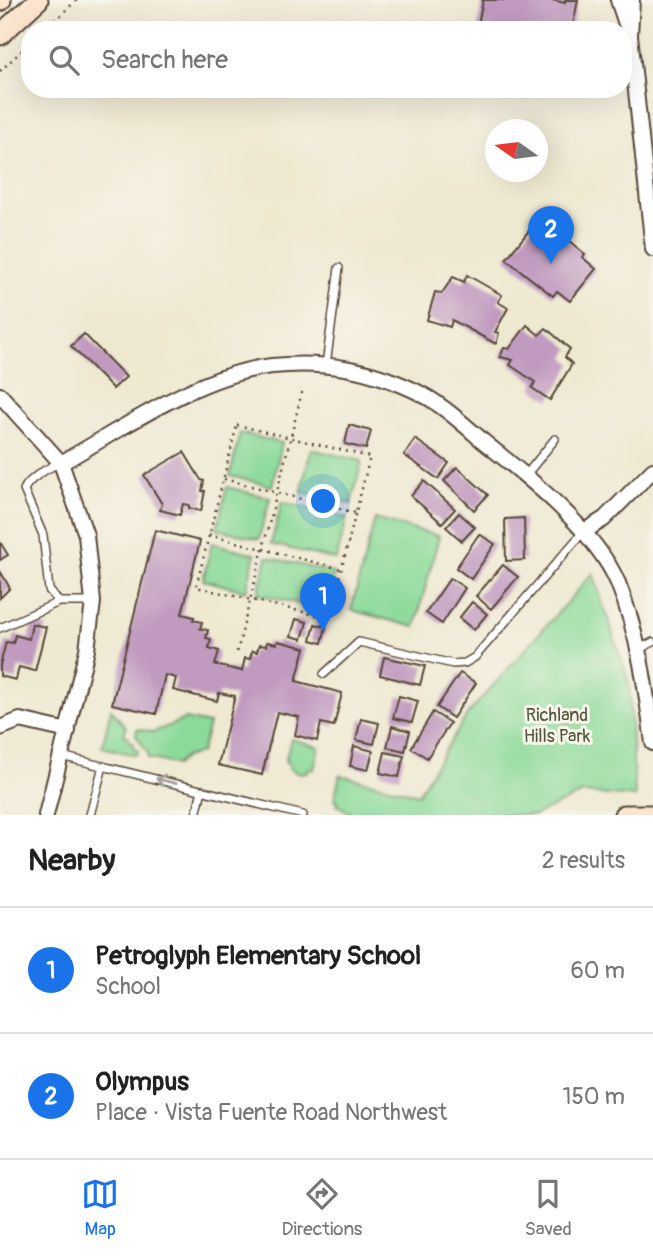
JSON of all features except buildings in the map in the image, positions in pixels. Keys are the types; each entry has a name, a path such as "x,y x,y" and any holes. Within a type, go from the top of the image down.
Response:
{"street":[{"path":"0,35 38,0"},
{"path":"618,0 625,21"},
{"path":"631,21 632,0"},
{"path":"632,54 653,249"},
{"path":"61,463 182,396 224,376 271,366 326,365 387,379 437,403 526,475 583,532 605,560 618,582 639,649 653,743"},
{"path":"1,400 61,463 86,536 93,602 87,650 46,815"},
{"path":"583,532 604,519 653,470"},
{"path":"0,728 20,720 68,731"},
{"path":"624,815 653,815"}],"lane":[{"path":"326,365 339,268"},
{"path":"526,475 555,439"},
{"path":"59,602 48,590 43,535 24,491 26,485 50,466 61,463"},
{"path":"324,674 359,642 453,664 465,663 475,657 583,532"},
{"path":"0,628 59,602 93,602"},
{"path":"639,649 653,642"},
{"path":"61,756 303,815"},
{"path":"90,815 103,766"},
{"path":"196,815 202,790"}],"path":[{"path":"54,21 77,0"},
{"path":"0,71 21,51"},
{"path":"237,652 303,388"},
{"path":"237,425 291,438 370,457 329,618 196,587 237,425"},
{"path":"223,479 356,513"},
{"path":"209,535 341,569"}],"green space":[{"path":"240,433 282,443 272,486 230,476"},
{"path":"311,449 362,461 351,504 301,492"},
{"path":"227,487 270,498 259,539 217,529"},
{"path":"282,502 347,518 336,560 271,544"},
{"path":"375,519 439,536 415,627 351,610"},
{"path":"212,543 255,554 246,591 203,580"},
{"path":"267,557 334,573 325,610 258,594"},
{"name":"Richland Hills Park","path":"593,573 629,683 635,797 583,793 535,815 354,815 337,805 338,801 334,800 340,775 418,794 467,715"},
{"path":"111,709 126,727 124,736 134,743 133,748 138,750 136,755 102,747"},
{"path":"185,719 209,724 201,752 185,757 176,765 148,758 148,753 136,735 137,729 154,732"},
{"path":"291,739 319,747 314,769 308,768 307,772 297,773 289,768 290,764 285,762"}],"place":[{"name":"Olympus","path":"551,264"},
{"name":"Petroglyph Elementary School","path":"323,631"}]}
